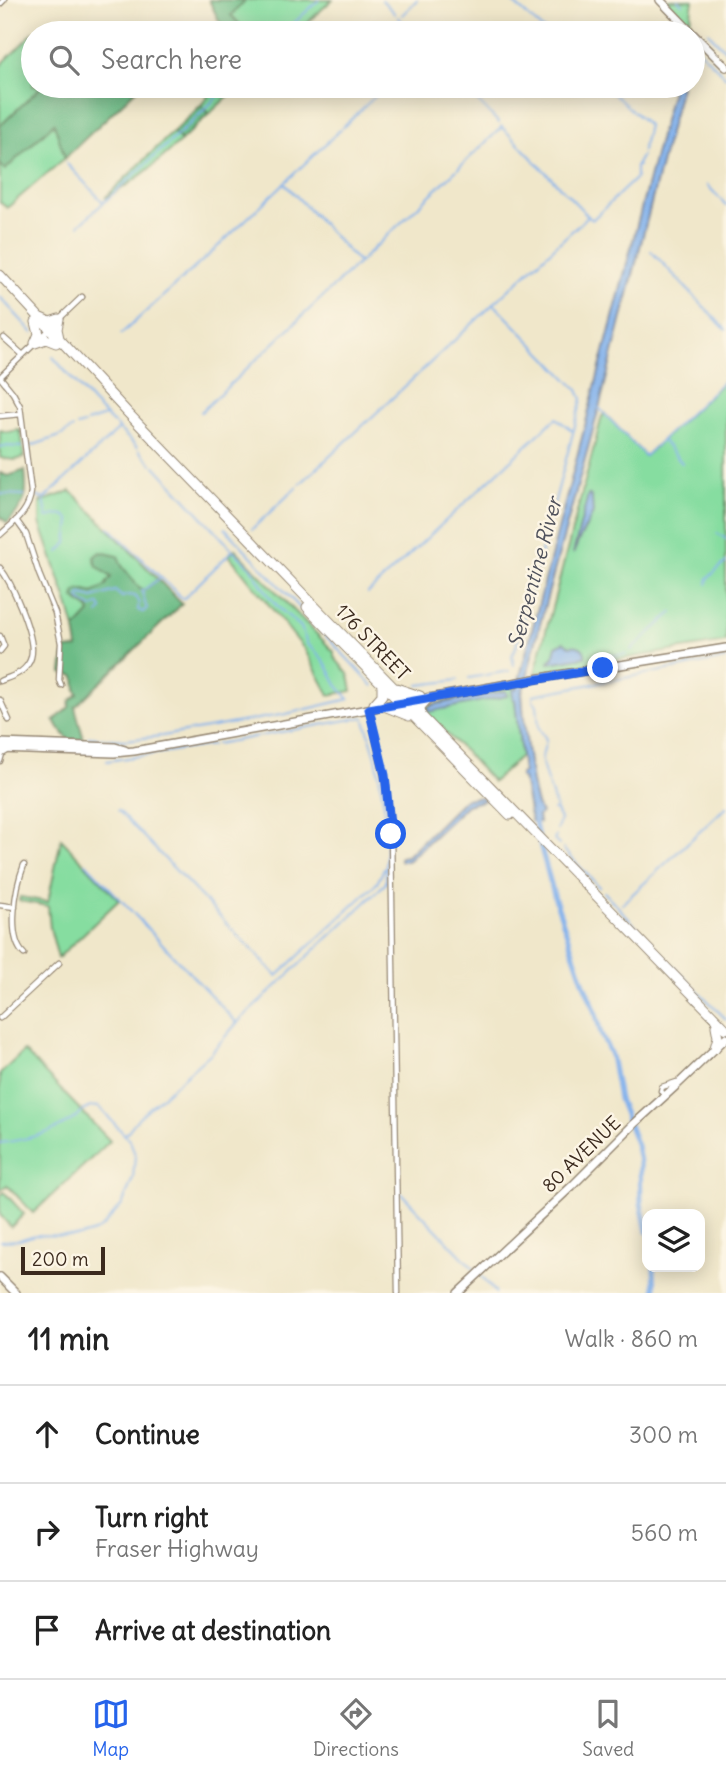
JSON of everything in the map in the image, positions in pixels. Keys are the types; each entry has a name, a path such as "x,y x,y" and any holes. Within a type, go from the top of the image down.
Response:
{"highway":[{"name":"176 STREET","path":"0,275 58,341 401,701 721,1028 726,1037"},
{"path":"0,283 38,320 50,322 59,319 58,341 46,339 35,343"},
{"path":"35,343 39,334 38,320"},
{"path":"372,707 387,686 424,697 418,717 384,706"},
{"path":"715,1048 721,1028"}],"main road":[{"path":"660,0 680,21"},
{"path":"705,47 726,67"},
{"path":"0,749 114,753 134,751 401,701 726,648"},
{"path":"372,707 401,701"},
{"path":"326,715 401,701"},
{"path":"0,743 115,747 134,751"},
{"name":"80 AVENUE","path":"458,1293 726,1037"},
{"path":"0,1277 16,1293"}],"street":[{"path":"0,4 4,0"},
{"path":"0,535 22,515 29,501 31,488 21,414 16,397 0,377 82,297"},
{"path":"4,338 23,355"},
{"path":"0,416 21,414"},
{"path":"16,520 26,534 55,612 61,643 61,685"},
{"path":"0,568 25,619 32,645 28,665 22,671 0,681"},
{"path":"0,636 2,649"},
{"path":"0,700 9,720"},
{"path":"372,707 385,775 391,834 398,1293"},
{"path":"0,761 2,754 12,750"},
{"path":"24,865 15,907 15,934 19,950 24,954"},
{"path":"0,905 15,907"},
{"path":"0,1018 59,963"}],"green space":[{"path":"209,0 246,0 231,15 237,21 219,21"},
{"path":"246,0 332,0 309,21 237,21 231,15"},
{"path":"665,0 693,0 690,21 686,21"},
{"path":"21,45 21,98 29,98 0,126 0,66"},
{"path":"29,98 128,98 65,158 54,123 5,170 0,164 0,126"},
{"path":"207,98 226,98 209,114 201,105"},
{"path":"201,105 209,114 181,141 173,132"},
{"path":"55,123 65,158 7,208 0,202 0,164 5,169"},
{"path":"173,132 181,141 145,172 105,198"},
{"path":"726,380 726,642 535,673 602,416 604,413 645,456"},
{"path":"0,430 19,430 20,435 21,430 24,458 0,458"},
{"path":"25,470 24,499 7,523 0,516 0,473 8,476"},
{"path":"71,491 158,579 144,590 140,589 117,556 100,552 94,557 97,566 111,577 105,586 93,593 80,590 90,613 75,629 40,523 40,502"},
{"path":"235,549 334,652 334,657 349,675 352,691 329,695 305,650 229,555"},
{"path":"100,552 118,556 122,566 140,589 144,590 158,579 182,604 75,707 84,740 68,739 54,721 78,694 75,676 62,673 65,649 78,648 75,629 90,613 89,609 74,598 76,592 80,590 93,593 105,586 111,577 97,566 94,557"},
{"path":"518,685 517,689 513,690 521,756 493,782 424,711 432,704"},
{"path":"61,839 119,900 58,958 50,928 48,906 19,901 20,897 48,902"},
{"path":"24,1051 110,1141 33,1213 7,1185 0,1191 0,1074"},
{"path":"4,1192 24,1214 11,1227 0,1215 0,1196"}],"water":[{"path":"670,98 678,98 599,408 522,691 531,775 541,813 538,816 539,822 531,821 523,778 520,778 523,773 512,690 517,688"},
{"path":"588,495 592,499 593,513 573,554"},
{"path":"564,642 570,646 581,647 585,657 549,663 556,646"},
{"path":"506,691 507,696 428,712 426,710 433,705"},
{"path":"482,797 485,800 467,805 410,859 400,861 400,857 407,856 465,799"}],"waterway":[{"path":"296,21 319,0"},
{"path":"382,0 395,14"},
{"path":"402,15 417,0"},
{"path":"510,0 534,21"},
{"path":"678,0 682,4"},
{"path":"398,17 402,21"},
{"path":"708,32 726,51"},
{"path":"705,56 726,77"},
{"path":"79,225 216,98"},
{"path":"121,334 211,253 373,98"},
{"path":"475,98 499,123"},
{"path":"618,98 648,125 642,151"},
{"path":"501,126 592,220 636,178 636,166"},
{"path":"201,412 502,127"},
{"path":"639,166 636,166 642,155"},
{"path":"66,163 103,202"},
{"path":"285,184 358,262"},
{"path":"707,185 726,205"},
{"path":"300,484 588,216"},
{"path":"651,251 726,330"},
{"path":"0,297 33,333"},
{"path":"493,303 578,390 582,399 512,656 514,665"},
{"path":"53,357 114,424"},
{"path":"599,408 645,456 726,379"},
{"path":"87,422 105,416"},
{"path":"368,593 556,418 573,431"},
{"path":"77,426 84,424"},
{"path":"116,426 137,447"},
{"path":"62,435 73,428"},
{"path":"36,496 44,499 119,429"},
{"path":"31,446 60,436"},
{"path":"662,440 682,463"},
{"path":"0,447 21,447"},
{"path":"139,450 152,464"},
{"path":"155,466 232,549"},
{"path":"252,529 297,487"},
{"path":"0,494 24,495"},
{"path":"44,499 47,517 62,515 70,521 67,543 59,552"},
{"path":"88,737 124,740 162,736 286,714 349,699 337,685 326,664 307,644 301,627 279,608 251,568 234,551 183,599 109,527"},
{"path":"225,528 373,686"},
{"path":"717,533 726,539"},
{"path":"707,584 708,578 726,562"},
{"path":"98,614 102,609 99,604 92,608 79,597 81,595 93,598 115,591 122,597 135,596 139,603 138,610 143,612 147,608 142,591 160,578"},
{"path":"631,650 672,613"},
{"path":"599,657 626,654"},
{"path":"553,810 556,810 555,803 542,761 546,739 539,728 537,705 533,695 726,659"},
{"path":"469,678 509,671"},
{"path":"419,685 458,680"},
{"path":"125,1135 139,1117 211,1053 237,1023 386,883 384,804 376,757 364,717 216,744"},
{"path":"107,761 212,745"},
{"path":"622,904 726,807"},
{"path":"118,810 277,976 377,883 385,867"},
{"path":"556,811 560,819 557,830"},
{"name":"Serpentine River","path":"534,816 555,899 601,1034 611,1055 619,1099 637,1146 642,1209"},
{"path":"556,836 554,840 559,845"},
{"path":"563,849 599,887"},
{"path":"86,863 237,1023"},
{"path":"604,892 726,1019"},
{"path":"0,1143 46,1133 94,1106 99,1107 125,1135 135,1155 133,1178 122,1205 102,1227 80,1236 35,1235 19,1240 0,1241"},
{"path":"401,1193 476,1271"},
{"name":"Serpentine River","path":"654,1272 655,1293"},
{"path":"481,1276 496,1293"}],"route":[{"path":"391,834 385,775 369,709 603,668"}]}
